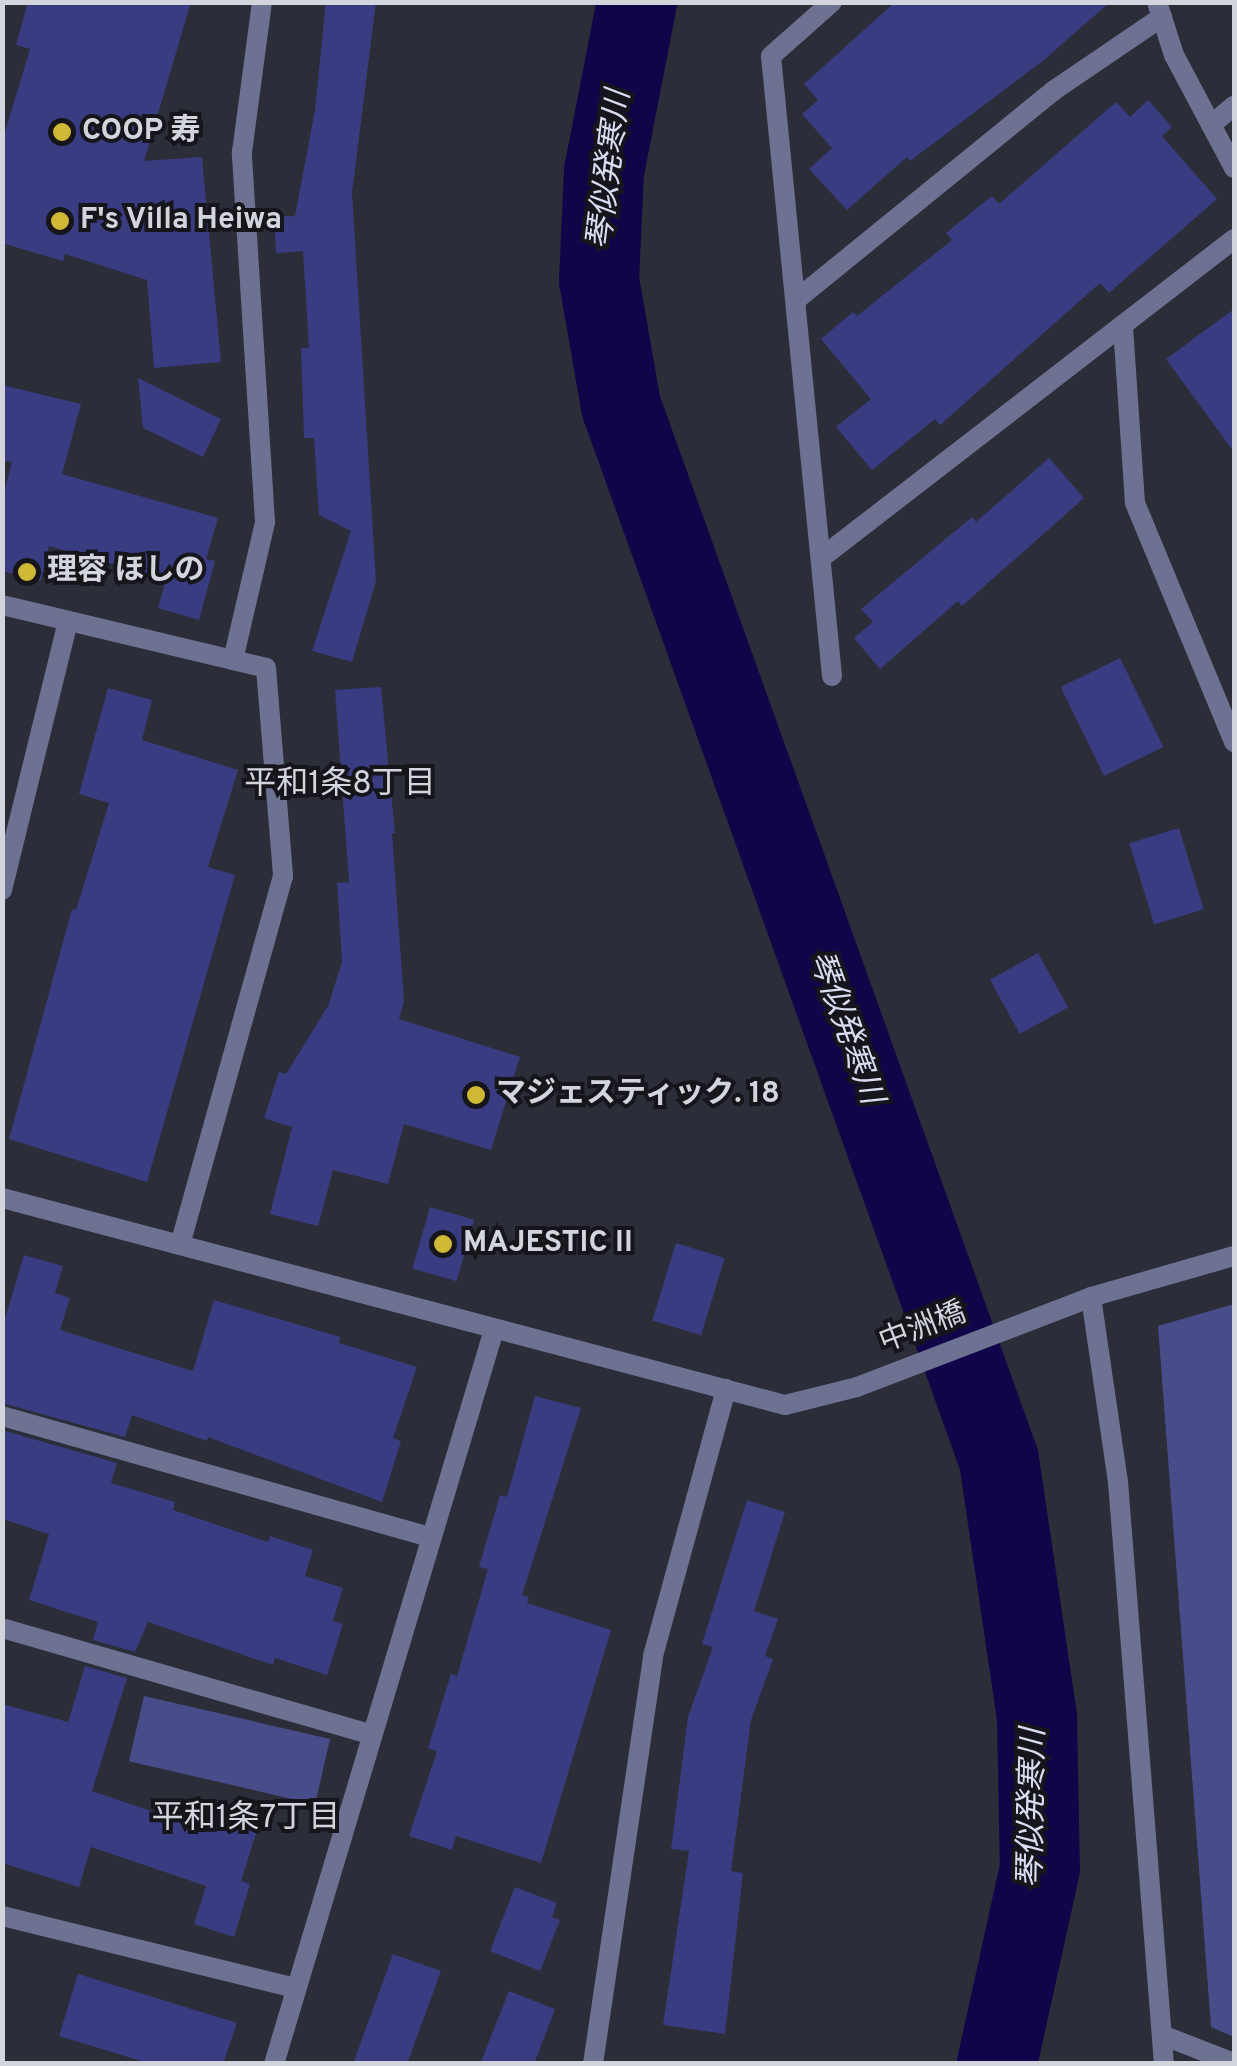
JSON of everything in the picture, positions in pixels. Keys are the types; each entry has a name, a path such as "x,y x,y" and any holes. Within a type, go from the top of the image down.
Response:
{"street":[{"path":"233,660 265,522 242,152 262,2"},
{"path":"832,2 771,56 832,676"},
{"path":"796,300 1053,91 1160,10 1174,55 1234,168"},
{"path":"1212,125 1234,106"},
{"path":"821,558 1234,239"},
{"path":"1122,326 1136,503 1234,742"},
{"path":"2,605 266,668 283,876 180,1245"},
{"path":"2,890 68,621"},
{"name":"中洲橋","path":"2,1198 785,1405 857,1387 1092,1298 1234,1256"},
{"path":"1092,1298 1118,1482 1164,2064"},
{"path":"274,2064 494,1330"},
{"path":"594,2064 652,1656 726,1389"},
{"path":"2,1416 430,1537"},
{"path":"2,1628 370,1734"},
{"path":"2,1916 296,1988"},
{"path":"1162,2034 1234,2063"}],"shaded area":[{"path":"1234,1304 1234,2037 1211,2027 1158,1326"},
{"path":"144,1696 330,1739 315,1804 129,1761"}],"building":[{"path":"28,2 191,2 144,161 202,157 221,362 154,368 147,280 65,254 63,261 2,243 2,142 30,49 16,45"},
{"path":"326,2 376,2 352,193 376,581 352,662 312,651 351,531 319,515 314,438 304,438 301,348 309,348 303,251 276,253 274,217 295,216 315,110"},
{"path":"895,2 1110,2 1044,60 910,161 907,157 847,210 809,169 832,148 802,114 818,100 804,84"},
{"path":"1148,100 1172,127 1162,136 1217,199 1109,293 1100,283 940,425 935,419 872,470 836,427 871,399 821,339 853,312 857,316 952,240 946,233 992,196 999,204 1116,102 1130,117"},
{"path":"1234,309 1234,452 1166,359"},
{"path":"138,378 221,419 203,457 143,428"},
{"path":"2,385 81,404 62,474 218,518 206,559 215,561 199,620 158,608 166,579 49,546 41,580 2,571 2,501 12,462 2,460"},
{"path":"1049,458 1084,498 962,606 958,601 880,669 854,638 873,622 861,609 972,517 976,522"},
{"path":"1120,658 1163,747 1104,776 1061,687"},
{"path":"381,687 395,833 404,1002 399,1019 520,1057 491,1150 404,1124 388,1184 333,1170 318,1226 270,1214 292,1127 264,1118 279,1072 286,1074 328,1006 342,962 337,883 349,882 335,690"},
{"path":"108,688 152,700 142,740 238,770 208,867 235,875 147,1182 9,1139 72,909 76,910 109,803 79,794"},
{"path":"1179,828 1204,909 1154,924 1129,843"},
{"path":"1038,953 1068,1007 1020,1034 990,980"},
{"name":"MAJESTIC II","path":"430,1207 474,1220 457,1281 412,1269"},
{"path":"676,1243 725,1258 701,1335 652,1320"},
{"path":"24,1255 63,1266 55,1293 70,1298 60,1330 193,1371 214,1300 340,1337 339,1343 417,1367 393,1438 401,1441 382,1502 208,1437 207,1441 132,1415 125,1437 2,1403 2,1329"},
{"path":"535,1396 581,1408 522,1595 529,1597 527,1603 611,1630 541,1863 456,1836 452,1850 409,1836 437,1751 428,1748 451,1674 457,1676 488,1569 479,1567 500,1495 507,1497"},
{"path":"2,1430 117,1463 111,1483 175,1502 173,1510 268,1542 270,1536 313,1550 305,1576 343,1588 333,1621 343,1624 327,1675 275,1658 273,1665 148,1622 135,1652 93,1640 98,1622 29,1600 49,1534 2,1519"},
{"path":"747,1500 785,1512 754,1611 778,1619 765,1656 773,1659 751,1720 731,1871 743,1873 725,2034 663,2025 689,1851 671,1849 688,1717 713,1647 702,1644"},
{"path":"85,1666 127,1678 92,1791 213,1832 222,1805 261,1818 241,1881 250,1884 234,1937 194,1924 206,1886 91,1847 79,1887 2,1863 2,1704 68,1722"},
{"path":"515,1887 557,1903 552,1917 560,1920 540,1971 490,1951"},
{"path":"393,1954 441,1971 407,2064 353,2064"},
{"path":"78,1974 237,2023 223,2064 151,2064 59,2036"},
{"path":"509,1991 555,2009 534,2064 480,2064"}],"waterway":[{"name":"琴似発寒川","path":"637,2 604,171 599,280 621,406 999,1460 1037,1718 1040,1868 997,2064"}],"place":[{"name":"COOP 寿","path":"62,132"},
{"name":"F's Villa Heiwa","path":"60,221"},
{"name":"理容 ほしの","path":"27,572"},
{"name":"マジェスティック. 18","path":"476,1095"},
{"name":"MAJESTIC II","path":"443,1244"}],"district":[{"name":"平和1条8丁目","path":"340,785"},
{"name":"平和1条7丁目","path":"246,1819"}]}
